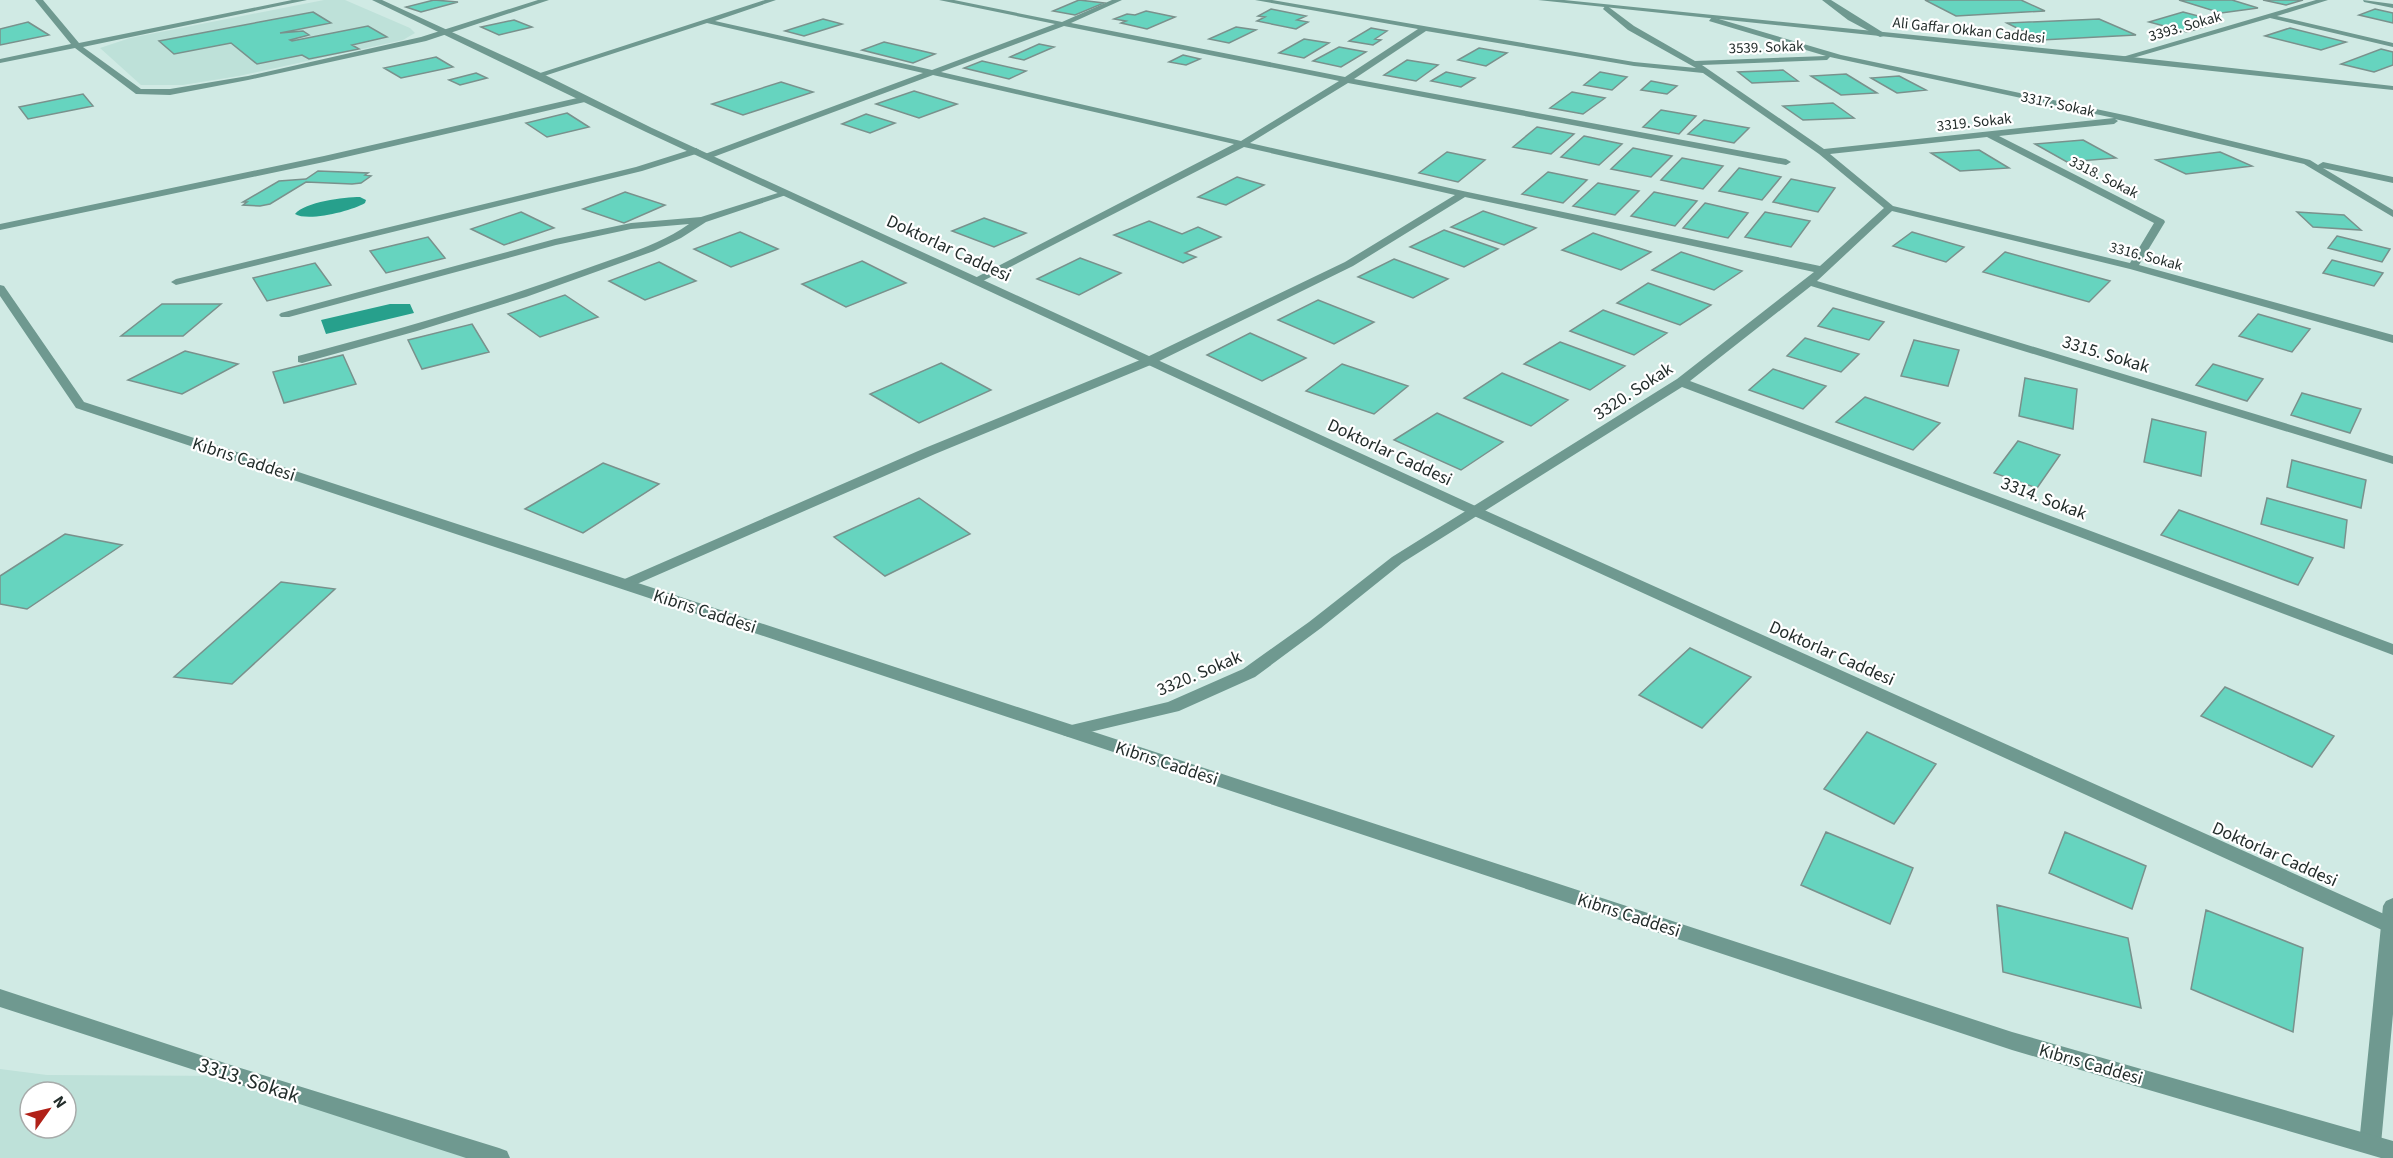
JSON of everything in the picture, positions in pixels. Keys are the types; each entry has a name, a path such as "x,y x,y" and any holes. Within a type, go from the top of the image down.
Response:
{"street":[{"path":"39,0 77,46 139,92 170,92 248,78 423,39 545,0"},
{"path":"0,61 303,0"},
{"name":"Doktorlar Caddesi","path":"376,0 1477,512 2392,920"},
{"path":"538,75 772,0"},
{"path":"944,0 1347,81 1786,162"},
{"path":"176,282 702,153 1063,24 1118,0"},
{"path":"1259,0 1634,64 1706,71"},
{"name":"Ali Gaffar Okkan Caddesi","path":"1542,0 1713,19 2123,58 2393,88"},
{"path":"1826,0 1851,18 1883,35"},
{"name":"3393. Sokak","path":"2123,58 2324,0"},
{"path":"2367,0 2393,6"},
{"path":"1606,7 1631,28 1694,63 1822,152 1890,208"},
{"path":"2270,16 2393,45"},
{"name":"3317. Sokak","path":"1713,19 1839,57 2129,119 2307,162 2393,214"},
{"path":"706,21 1240,145 1822,270"},
{"path":"977,281 1240,145 1347,81 1424,29"},
{"name":"3539. Sokak","path":"1694,63 1839,57"},
{"path":"0,227 312,161 586,99"},
{"name":"3319. Sokak","path":"1822,152 2129,119"},
{"name":"3318. Sokak","path":"1988,134 2160,222 2133,267"},
{"path":"2307,162 2393,180"},
{"path":"285,315 555,242 631,226 702,220 787,193"},
{"path":"625,584 930,451 1149,361 1349,264 1463,194"},
{"name":"3316. Sokak","path":"1890,208 2133,267 2393,339"},
{"name":"3320. Sokak","path":"1070,731 1173,707 1249,673 1315,626 1397,560 1682,382 1809,282 1890,208"},
{"path":"302,359 540,289 646,250 692,228 702,220"},
{"name":"3315. Sokak","path":"1809,282 2393,460"},
{"name":"Kıbrıs Caddesi","path":"0,288 80,405 2012,1041 2393,1151"},
{"name":"3314. Sokak","path":"1682,382 2393,650"},
{"path":"2370,1144 2392,920"},
{"name":"3313. Sokak","path":"0,998 237,1077 499,1158"}],"shaded area":[{"path":"324,0 345,0 410,28 415,33 403,40 239,76 183,85 141,85 100,48 130,38"},
{"path":"360,197 366,200 365,203 341,212 310,217 295,214 316,203"},
{"path":"390,304 410,304 414,313 326,334 321,320"},
{"path":"0,1069 47,1075 237,1076 499,1158 0,1158"}],"building":[{"path":"434,0 458,2 421,12 406,7"},
{"path":"1079,0 1104,3 1075,15 1053,11"},
{"path":"1925,0 2021,0 2045,11 1956,16"},
{"path":"2179,0 2232,0 2258,8 2221,13"},
{"path":"2263,0 2303,0 2286,5"},
{"path":"1271,9 1306,16 1297,20 1308,22 1296,29 1257,21 1265,17 1258,16"},
{"path":"2375,9 2393,13 2393,23 2359,15"},
{"path":"1146,11 1175,17 1147,29 1114,19 1127,14 1135,15"},
{"path":"313,12 331,23 280,33 303,31 309,35 290,40 292,41 368,26 387,37 352,45 359,49 309,59 302,55 257,64 231,43 174,54 159,41"},
{"path":"2183,12 2221,22 2187,32 2149,22"},
{"path":"823,19 842,24 804,36 785,31"},
{"path":"2099,19 2136,35 2041,40 2007,23"},
{"path":"514,20 532,27 499,35 481,27"},
{"path":"28,22 49,35 0,45 0,29"},
{"path":"1236,27 1256,30 1229,43 1209,39"},
{"path":"1371,28 1387,31 1375,39 1381,40 1373,45 1349,41"},
{"path":"2290,28 2346,42 2321,50 2265,36"},
{"path":"1304,39 1329,43 1304,58 1279,53"},
{"path":"884,42 935,54 913,63 862,50"},
{"path":"1039,44 1054,47 1024,60 1010,57"},
{"path":"1339,47 1366,52 1341,67 1313,61"},
{"path":"1479,48 1507,53 1486,66 1458,60"},
{"path":"2381,49 2393,52 2393,65 2374,72 2341,64"},
{"path":"1183,55 1200,59 1186,65 1169,62"},
{"path":"436,57 453,67 401,78 384,68"},
{"path":"1407,60 1438,65 1416,81 1384,75"},
{"path":"982,61 1026,71 1009,79 964,68"},
{"path":"1783,70 1798,81 1752,83 1738,72"},
{"path":"1446,72 1475,78 1461,87 1431,81"},
{"path":"1600,72 1627,77 1612,90 1584,85"},
{"path":"476,73 487,78 460,85 449,80"},
{"path":"1846,74 1877,93 1841,95 1811,76"},
{"path":"1899,76 1926,90 1897,93 1871,78"},
{"path":"1651,81 1677,86 1667,94 1641,90"},
{"path":"781,82 813,92 743,115 712,104"},
{"path":"914,91 957,104 919,118 876,104"},
{"path":"1572,92 1605,98 1583,114 1550,108"},
{"path":"83,94 93,106 28,119 19,107"},
{"path":"1833,103 1854,118 1803,120 1783,106"},
{"path":"1661,110 1696,116 1679,134 1643,127"},
{"path":"567,113 589,127 547,137 526,123"},
{"path":"866,114 895,123 870,133 842,124"},
{"path":"1704,120 1749,128 1734,143 1688,134"},
{"path":"1537,127 1574,134 1551,154 1513,147"},
{"path":"1584,136 1622,144 1599,165 1561,157"},
{"path":"2083,140 2116,158 2067,162 2035,144"},
{"path":"1633,148 1672,156 1651,177 1611,169"},
{"path":"1979,150 2009,168 1960,171 1931,153"},
{"path":"1447,152 1485,160 1458,182 1419,173"},
{"path":"2220,152 2252,166 2186,174 2156,160"},
{"path":"1682,158 1723,166 1703,189 1661,180"},
{"path":"1739,168 1781,177 1762,200 1719,191"},
{"path":"318,171 368,173 365,175 371,176 361,183 352,184 306,182 270,204 243,205 247,202 243,202 279,181 306,179"},
{"path":"1548,172 1587,180 1563,203 1522,194"},
{"path":"1237,177 1264,185 1226,205 1198,197"},
{"path":"1791,179 1835,188 1818,212 1773,202"},
{"path":"1598,183 1639,191 1615,215 1573,206"},
{"path":"625,192 665,205 624,223 583,209"},
{"path":"1654,192 1697,201 1675,226 1631,216"},
{"path":"1705,203 1748,213 1728,238 1683,228"},
{"path":"1483,211 1536,228 1504,245 1451,227"},
{"path":"521,212 554,228 504,245 471,229"},
{"path":"1765,212 1810,221 1791,247 1745,237"},
{"path":"2297,212 2344,215 2361,230 2313,227"},
{"path":"984,218 1026,233 994,247 952,231"},
{"path":"1149,221 1182,234 1198,227 1221,237 1185,253 1196,257 1183,263 1114,235"},
{"path":"1444,230 1498,249 1464,267 1410,247"},
{"path":"740,232 778,249 731,267 694,249"},
{"path":"1912,232 1964,247 1946,262 1893,246"},
{"path":"1593,233 1651,252 1621,270 1562,250"},
{"path":"2337,236 2390,249 2382,262 2328,248"},
{"path":"428,237 445,258 386,273 370,251"},
{"path":"1681,252 1742,271 1714,290 1652,270"},
{"path":"2005,252 2110,281 2089,302 1983,272"},
{"path":"1080,258 1121,273 1079,295 1037,279"},
{"path":"1394,259 1448,279 1413,298 1358,277"},
{"path":"2332,260 2383,273 2374,286 2323,273"},
{"path":"862,261 906,283 846,307 802,284"},
{"path":"659,262 696,281 645,300 609,281"},
{"path":"315,263 331,285 267,301 253,278"},
{"path":"1648,283 1711,305 1680,325 1617,303"},
{"path":"565,295 598,317 540,337 508,314"},
{"path":"1318,300 1374,322 1334,344 1278,320"},
{"path":"162,304 221,304 183,336 121,336"},
{"path":"1833,308 1884,322 1869,340 1818,326"},
{"path":"1603,310 1667,333 1634,355 1570,331"},
{"path":"2258,314 2310,329 2292,352 2239,336"},
{"path":"472,324 489,352 422,369 408,340"},
{"path":"1250,333 1306,358 1262,381 1207,355"},
{"path":"1805,338 1859,354 1841,372 1787,356"},
{"path":"1914,340 1959,350 1948,386 1901,376"},
{"path":"1560,342 1625,366 1590,390 1524,364"},
{"path":"185,351 238,364 182,394 128,380"},
{"path":"343,355 356,384 284,403 273,372"},
{"path":"941,363 991,390 919,423 870,394"},
{"path":"1342,364 1408,386 1374,414 1306,391"},
{"path":"2213,364 2263,379 2247,401 2196,385"},
{"path":"1773,369 1826,386 1803,409 1749,390"},
{"path":"1502,373 1568,400 1531,426 1464,398"},
{"path":"2025,378 2077,389 2073,429 2019,416"},
{"path":"2302,393 2361,409 2350,433 2291,415"},
{"path":"1865,397 1940,423 1913,450 1836,422"},
{"path":"1437,413 1503,442 1461,470 1394,440"},
{"path":"2152,419 2206,432 2201,476 2144,462"},
{"path":"2018,441 2060,455 2037,488 1994,473"},
{"path":"2292,460 2366,480 2361,508 2287,487"},
{"path":"603,463 659,484 583,533 525,509"},
{"path":"919,498 970,534 885,576 834,537"},
{"path":"2267,498 2347,520 2344,548 2261,524"},
{"path":"2179,510 2313,558 2298,585 2161,535"},
{"path":"65,534 122,545 27,609 0,604 0,576"},
{"path":"281,582 335,589 232,684 174,677"},
{"path":"1690,648 1751,677 1702,728 1639,695"},
{"path":"2225,687 2334,736 2312,767 2201,716"},
{"path":"1867,732 1936,764 1894,824 1824,789"},
{"path":"1826,832 1913,868 1890,924 1801,885"},
{"path":"2065,832 2146,866 2132,909 2049,873"},
{"path":"1997,905 2128,938 2141,1008 2003,972"},
{"path":"2206,910 2303,948 2293,1032 2191,989"}]}
